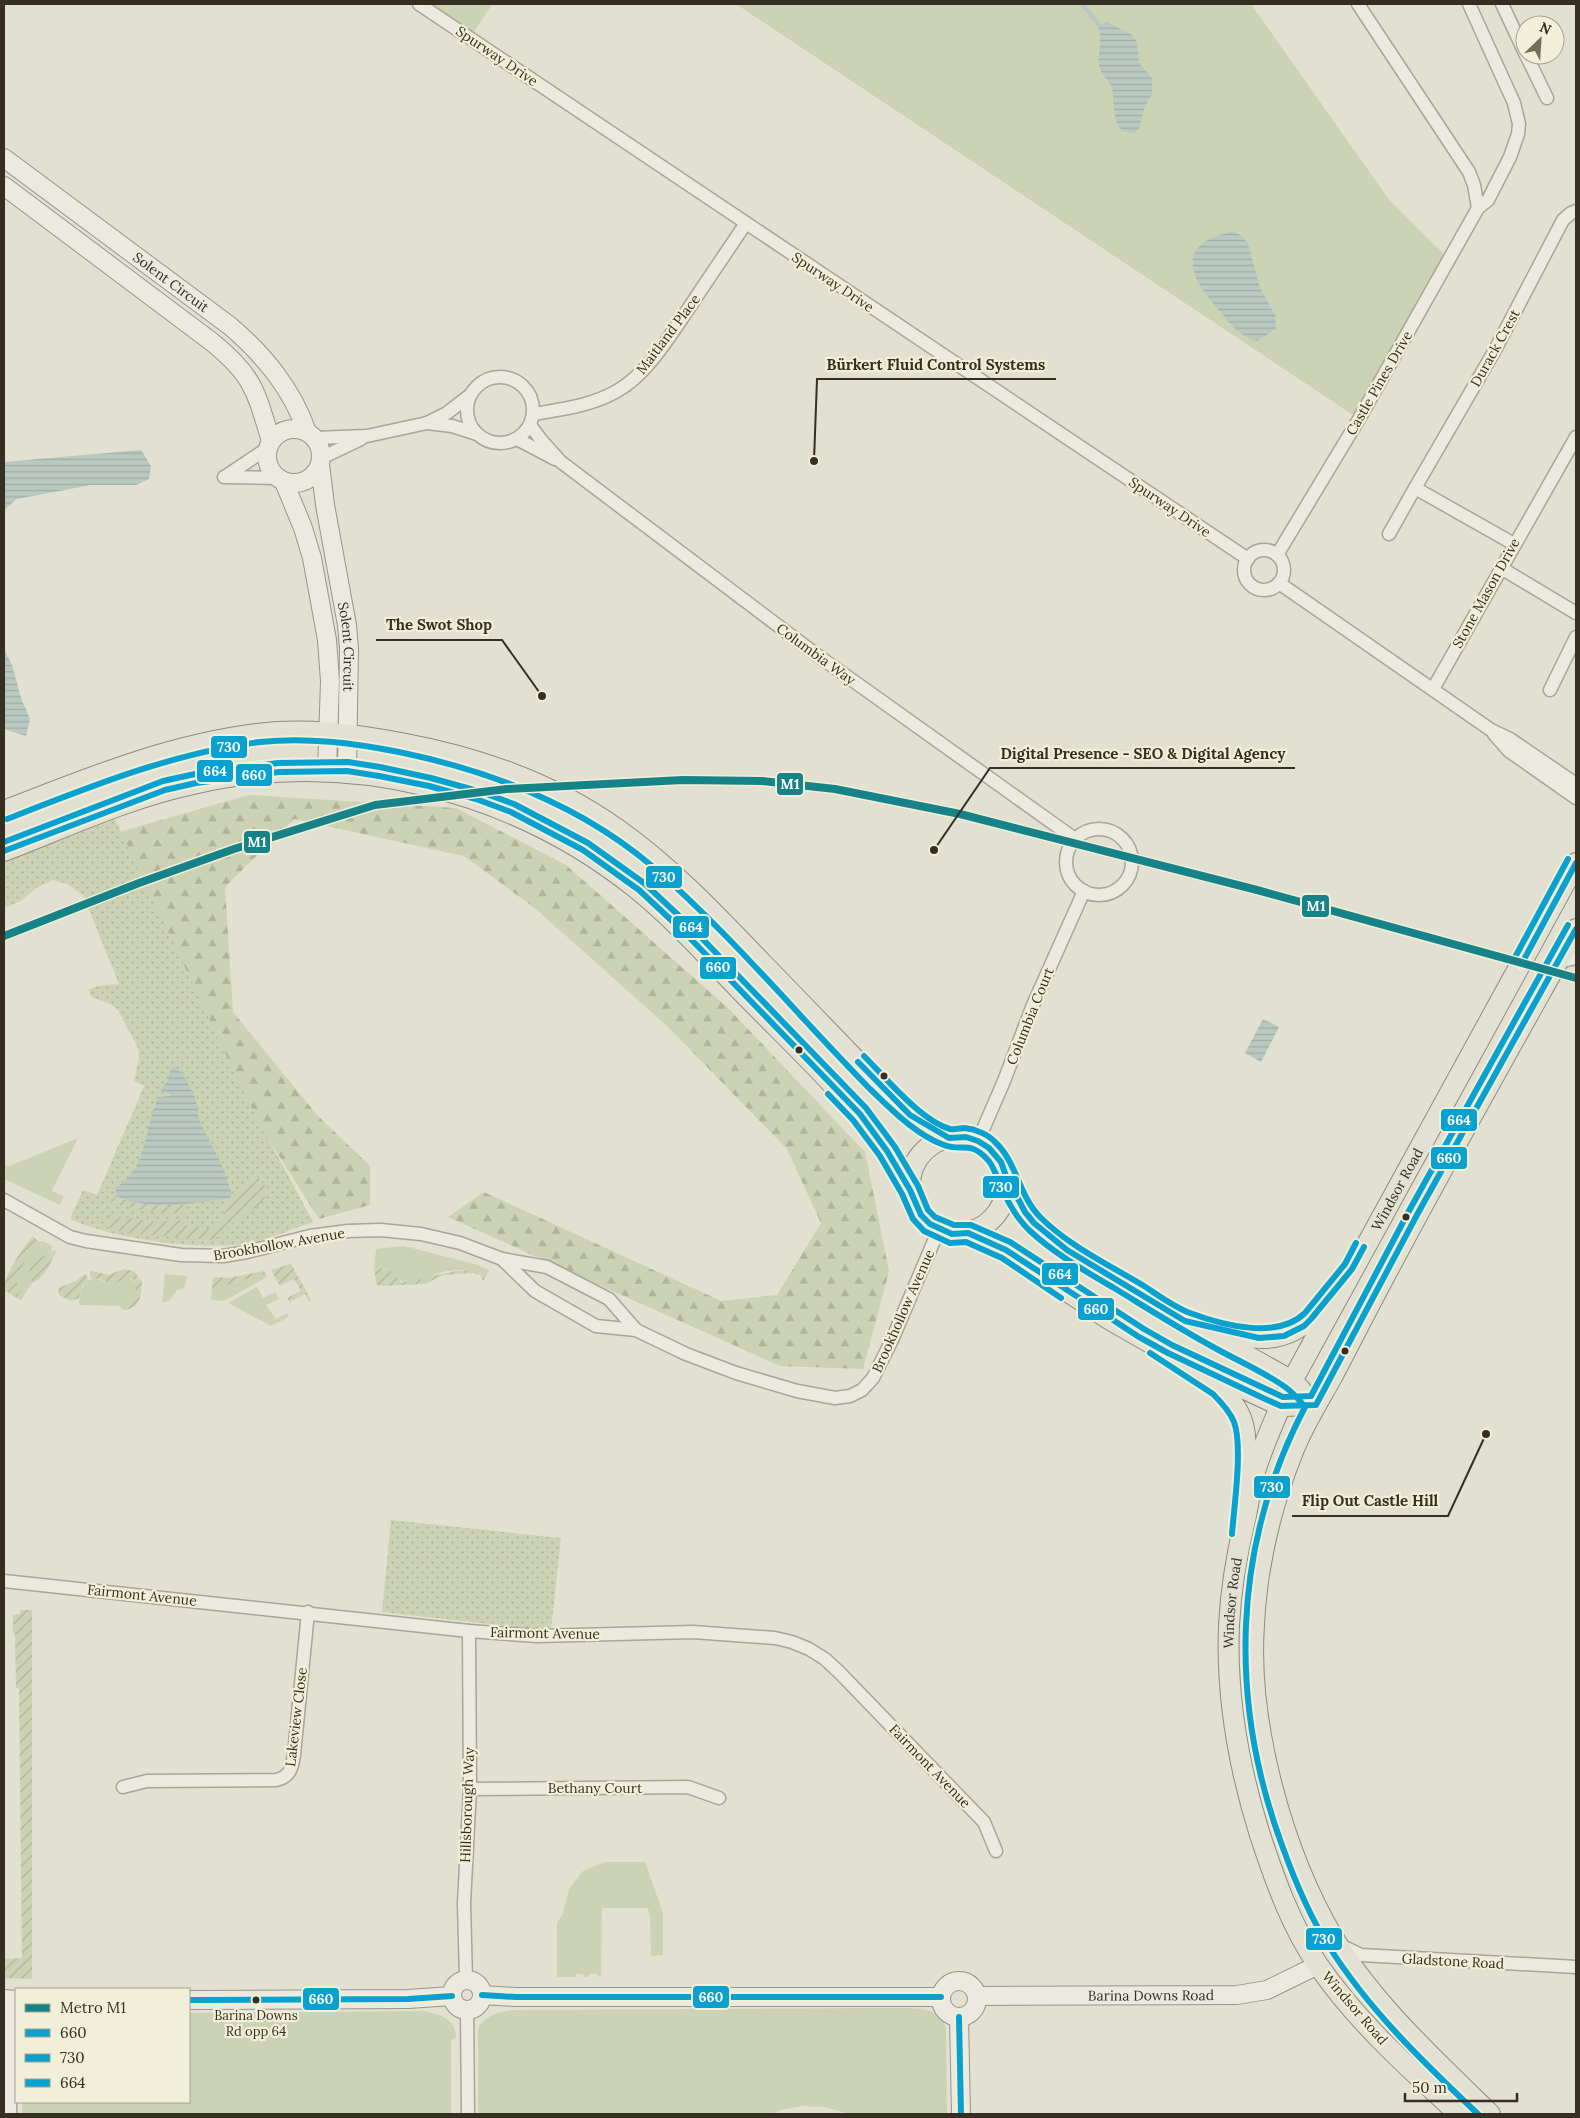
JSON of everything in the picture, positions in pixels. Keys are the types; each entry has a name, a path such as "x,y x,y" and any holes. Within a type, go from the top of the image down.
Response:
{"main road":[{"path":"4,811 116,768 172,751 255,734 286,731 349,733 453,754 493,767 571,801 615,828 656,858 707,905 910,1115 949,1138"},
{"path":"4,852 165,790 196,783 279,772 347,771 429,786 476,799 543,828 583,850 639,890 685,933 860,1114 887,1151 910,1190 921,1215 930,1224 952,1234 968,1233 981,1229 997,1214 1005,1199 1006,1176"},
{"name":"Windsor Road","path":"1459,2114 1394,2053 1353,2010 1318,1965 1298,1932 1269,1864 1252,1807 1234,1726 1229,1626 1240,1538 1256,1469 1292,1381 1576,862"},
{"name":"Windsor Road","path":"1490,2114 1401,2025 1367,1984 1335,1939 1303,1877 1278,1810 1268,1770 1259,1720 1253,1663 1254,1624 1265,1544 1277,1498 1292,1453 1423,1204 1567,960 1576,929"},
{"path":"910,1190 912,1173 922,1153 931,1145 949,1138 966,1137 978,1141 989,1148 1001,1162 1006,1176 1025,1212 1034,1224 1060,1245 1185,1321 1292,1381 1316,1405"},
{"path":"968,1233 1006,1250 1107,1318 1168,1353 1219,1387 1232,1402 1242,1419 1247,1443 1240,1538"},
{"path":"1185,1321 1243,1336 1259,1338 1284,1336 1311,1319 1352,1269"},
{"path":"1168,1353 1281,1406 1316,1405"},
{"path":"1303,1877 1323,1951 1318,1965"}],"street":[{"name":"Spurway Drive","path":"419,4 1248,559"},
{"path":"1358,4 1469,172 1474,185 1478,208"},
{"name":"Castle Pines Drive","path":"1276,555 1359,419 1478,208 1488,200 1510,157 1518,134 1519,124 1514,103 1469,4"},
{"path":"1502,4 1515,31"},
{"path":"1531,65 1547,98"},
{"name":"Solent Circuit","path":"4,158 247,340 266,360 294,399 311,435"},
{"name":"Solent Circuit","path":"4,186 235,361 253,385 270,445"},
{"name":"Durack Crest","path":"1389,534 1495,350 1563,220 1570,213 1576,211"},
{"name":"Maitland Place","path":"532,419 582,406 600,399 619,391 640,374 673,332 746,223"},
{"path":"311,435 367,436 427,422 447,412 469,396 482,382 501,376 520,383 528,392 533,402 532,419 524,433 506,443 496,443 452,426 427,422"},
{"path":"469,396 466,406 467,417 476,434"},
{"name":"Columbia Way","path":"532,419 561,462"},
{"path":"321,461 319,444 311,435 298,429 288,430 279,434 270,445 224,477 281,480 293,484 302,483 310,479 321,461 367,436"},
{"name":"Stone Mason Drive","path":"1433,689 1576,437"},
{"name":"Columbia Way","path":"516,439 561,462 818,655 1075,839"},
{"path":"270,445 267,459 270,470 281,480"},
{"name":"Solent Circuit","path":"321,461 325,504 347,625 350,673 347,771"},
{"name":"Solent Circuit","path":"281,480 303,528 312,558 322,608 330,681 327,771"},
{"path":"1415,488 1514,544"},
{"path":"1264,550 1276,555 1283,565 1284,574 1279,583 1268,590 1255,588 1246,578 1245,565 1248,559 1258,551 1264,550"},
{"path":"1501,568 1576,613"},
{"path":"1279,583 1491,730 1510,739 1576,784"},
{"path":"1550,690 1576,637"},
{"path":"1491,730 1509,751 1576,798"},
{"path":"1092,829 1106,829 1123,839 1132,854 1130,873 1122,886 1105,894 1094,894 1084,891 1070,879 1066,867 1068,849 1075,839 1092,829"},
{"name":"Columbia Court","path":"978,1141 1004,1081 1033,1005 1084,891"},
{"name":"Brookhollow Avenue","path":"4,1200 70,1237 181,1255 223,1256 310,1236 348,1231 381,1230 421,1234 460,1242 502,1259 547,1267 610,1299 636,1330"},
{"name":"Brookhollow Avenue","path":"502,1259 535,1291 596,1326 636,1330 686,1354 736,1373 817,1396 835,1398 850,1396 862,1390 872,1378 882,1361 939,1229"},
{"name":"Fairmont Avenue","path":"4,1581 537,1636 693,1632 775,1638 809,1649 825,1659 840,1673 984,1822 996,1851"},
{"name":"Lakeview Close","path":"123,1787 147,1781 283,1779 288,1774 294,1755 308,1612"},
{"name":"Hillsborough Way","path":"466,1980 464,1903 470,1789 469,1630"},
{"name":"Bethany Court","path":"470,1789 688,1788 719,1798"},
{"name":"Gladstone Road","path":"1335,1939 1342,1946 1361,1955 1576,1967"},
{"name":"Barina Downs Road","path":"978,1996 1237,1995 1267,1990 1318,1965"},
{"path":"466,1980 476,1984 482,1995 476,2006 467,2010 458,2007 452,1996 454,1986 466,1980"},
{"path":"959,1981 974,1987 978,1996 973,2012 964,2017 946,2012 941,1997 944,1987 959,1981"},
{"path":"482,1995 516,1998 941,1997"},
{"path":"190,2000 408,1999 452,1996"},
{"path":"10,2000 10,2114"},
{"path":"467,2010 468,2114"},
{"path":"959,2017 961,2114"}],"green space":[{"path":"422,4 492,4 470,38"},
{"path":"736,4 1251,4 1390,201 1450,260 1359,419"},
{"path":"249,795 456,808 566,865 728,1008 865,1152 889,1271 863,1369 780,1366 448,1217 484,1192 721,1301 777,1295 821,1223 787,1149 667,1026 536,909 464,856 294,819 225,887 233,1012 317,1115 370,1166 370,1205 319,1219 269,1140 53,851"},
{"path":"114,817 248,1101 313,1222 255,1242 212,1246 187,1245 135,1238 110,1233 70,1219 83,1190 97,1195 144,1086 134,1081 139,1059 138,1048 118,1010 111,1004 91,997 89,989 119,984 83,895 67,884 53,880 36,888 21,901 4,908 4,862"},
{"path":"78,1138 52,1191 64,1196 60,1205 4,1179 4,1163 7,1167"},
{"path":"254,1174 268,1189 264,1200 237,1219 218,1236 210,1240 124,1233 103,1226 109,1215 155,1222 183,1220 183,1224 203,1230 212,1228 222,1219 232,1194"},
{"path":"116,1196 130,1202 185,1205 184,1213 159,1213 109,1203"},
{"path":"33,1236 39,1242 20,1271 17,1283 22,1286 17,1298 4,1290 5,1284 15,1262"},
{"path":"43,1241 52,1246 51,1253 28,1268 32,1283 21,1300 17,1298 19,1292 19,1270 39,1242"},
{"path":"404,1246 478,1265 489,1270 485,1278 475,1272 454,1270 441,1272 420,1281 406,1282 385,1269 374,1270 376,1249"},
{"path":"54,1250 56,1252 47,1270 37,1281 32,1283 29,1266 31,1262"},
{"path":"291,1264 311,1300 309,1302 305,1294 291,1301 291,1304 287,1298 301,1291 294,1279 280,1286 271,1270"},
{"path":"379,1268 390,1270 401,1282 456,1271 477,1273 485,1278 483,1281 480,1275 473,1273 443,1275 425,1284 381,1286 377,1285 374,1270"},
{"path":"124,1269 134,1271 142,1282 137,1304 123,1310 120,1307 122,1303 131,1301 136,1293 135,1281 131,1278 125,1278 110,1284 101,1280 91,1279 90,1272 108,1275"},
{"path":"264,1271 266,1274 212,1289 213,1277 229,1278"},
{"path":"84,1274 87,1275 88,1281 82,1286 79,1298 71,1301 59,1295 58,1288 76,1281"},
{"path":"165,1274 188,1276 184,1288 177,1290 170,1300 162,1303"},
{"path":"266,1274 267,1277 224,1301 211,1300 212,1289"},
{"path":"128,1277 136,1283 136,1293 131,1301 122,1303 120,1306 79,1305 82,1288 87,1281 96,1279 113,1284"},
{"path":"257,1287 263,1298 275,1292 279,1299 266,1305 276,1319 287,1313 289,1317 271,1326 228,1303"},
{"path":"391,1520 561,1538 551,1629 536,1629 382,1612"},
{"path":"20,1610 32,1610 32,1979 4,1978 4,1957 5,1959 22,1958 19,1688 16,1688 15,1634 13,1634 13,1615 20,1614"},
{"path":"605,1862 645,1862 663,1913 663,1955 651,1956 648,1908 602,1908 601,1977 597,1976 597,1974 589,1974 589,1977 584,1977 583,1974 576,1974 576,1977 557,1977 557,1923 562,1916 569,1889 583,1871"},
{"path":"911,2008 930,2011 937,2015 943,2021 946,2029 947,2114 850,2114 824,2107 802,2106 780,2110 773,2114 478,2114 478,2029 488,2017 502,2012 513,2010"},
{"path":"424,2011 436,2014 450,2022 456,2038 451,2040 451,2114 22,2114 22,2103 190,2103 190,2013"}],"shaded area":[{"path":"1107,22 1132,35 1137,42 1139,63 1152,78 1152,94 1145,106 1139,129 1134,133 1126,132 1117,123 1111,86 1100,68 1100,35 1097,26"},
{"path":"1232,231 1242,236 1248,244 1260,288 1275,315 1276,329 1257,341 1238,331 1225,318 1210,300 1195,276 1193,259 1196,251 1203,243 1213,237"},
{"path":"141,450 151,466 149,479 136,485 91,485 17,499 4,510 4,462"},
{"path":"4,649 12,665 21,698 30,719 26,736 4,729"},
{"path":"1263,1019 1279,1027 1261,1062 1245,1053"},
{"path":"174,1066 179,1070 192,1090 197,1106 198,1118 223,1168 232,1194 230,1198 187,1204 158,1205 129,1201 116,1196 116,1189 133,1172 142,1154 159,1097 170,1096 170,1094 160,1090 167,1082 171,1069"}],"waterway":[{"path":"1082,4 1099,25"}],"metro line":[{"name":"M1","path":"4,936 139,883 234,849 375,805 507,789 683,780 762,781 835,789 960,814 1257,890 1576,978"}],"transit line":[{"name":"730","path":"7,819 100,783 195,754 260,742 295,740 330,742 399,752 467,769 533,793 595,825 624,844 652,866 709,919 870,1089 904,1121 934,1141 950,1147 970,1148 981,1153 989,1161 1011,1207 1025,1226 1060,1255 1223,1353 1282,1384 1305,1407 1281,1460 1263,1514 1251,1569 1246,1624 1247,1681 1253,1737 1265,1793 1283,1848 1298,1885 1328,1945 1344,1969 1379,2013 1417,2055 1478,2114"},
{"name":"664","path":"4,842 163,781 195,774 278,763 348,762 380,767 431,778 478,791 514,804 588,843 644,883 691,927 866,1108 895,1147 918,1186 928,1210 935,1217 954,1225 971,1225 1010,1242 1144,1329 1172,1345 1283,1397 1311,1396 1410,1209 1568,925"},
{"name":"660","path":"4,851 165,790 196,783 279,772 347,771 379,776 429,786 476,799 511,812 583,850 639,890 685,933 860,1114 887,1151 910,1190 921,1215 930,1224 952,1234 968,1233 1006,1250 1139,1337 1168,1353 1281,1406 1316,1405 1418,1213 1576,929"},
{"name":"664","path":"1513,961 1568,859"},
{"name":"660","path":"1521,965 1576,863"},
{"name":"664","path":"864,1056 904,1097 927,1117 950,1129 965,1128 974,1130 993,1140 1009,1160 1033,1209 1051,1227 1090,1254 1190,1313 1218,1322 1249,1328 1280,1326 1293,1321 1305,1313 1345,1264 1356,1243"},
{"name":"660","path":"858,1062 910,1115 949,1138 966,1137 978,1141 989,1148 1001,1162 1006,1176 1025,1212 1034,1223 1067,1250 1185,1321 1259,1338 1284,1336 1304,1326 1311,1319 1352,1269 1364,1247"},
{"name":"730","path":"828,1094 853,1120 880,1156 902,1194 913,1219 924,1231 950,1243 966,1242 1002,1258 1061,1298"},
{"name":"730","path":"1150,1353 1213,1394 1228,1411 1234,1422 1237,1433 1238,1461 1232,1534"},
{"name":"660","path":"482,1995 516,1997 941,1997"},
{"name":"660","path":"190,2000 408,1999 452,1996"},
{"name":"660","path":"959,2017 961,2114"}],"place":[{"name":"Bürkert Fluid Control Systems","path":"814,461"},
{"name":"The Swot Shop","path":"542,696"},
{"name":"Digital Presence - SEO & Digital Agency","path":"934,850"},
{"name":"Flip Out Castle Hill","path":"1486,1434"},
{"name":"Barina Downs Rd opp 64","path":"256,2000"}]}
